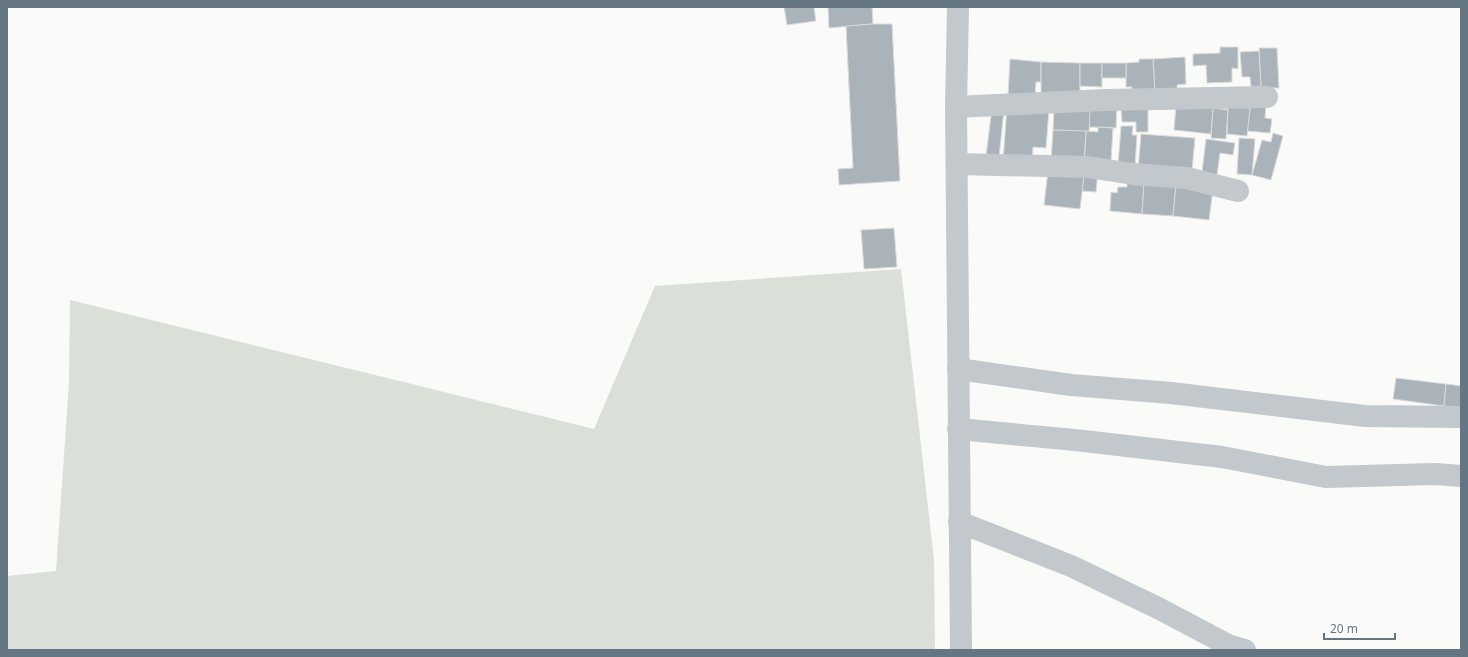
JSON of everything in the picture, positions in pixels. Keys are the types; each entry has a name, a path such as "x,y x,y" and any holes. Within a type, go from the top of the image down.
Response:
{"street":[{"path":"958,7 956,107 961,650"},
{"path":"956,107 1105,100 1267,97"},
{"path":"957,164 1088,167 1133,174 1187,178 1238,191"},
{"path":"958,369 1071,385 1171,392 1365,416 1461,417"},
{"path":"958,429 1075,440 1222,457 1326,477 1435,474 1461,476"},
{"path":"959,522 1071,566 1158,608 1228,645 1246,650"}],"shaded area":[{"path":"901,269 934,560 935,650 7,650 7,576 56,571 69,383 70,300 594,429 655,286"}],"building":[{"path":"784,7 814,7 816,21 787,25"},
{"path":"828,7 872,7 873,24 829,28"},
{"path":"892,24 900,181 839,185 838,169 853,168 846,26"},
{"path":"1220,47 1238,47 1238,69 1232,68 1232,82 1207,83 1206,65 1193,66 1193,54 1220,53"},
{"path":"1259,48 1277,48 1279,88 1261,88"},
{"path":"1259,51 1261,86 1251,87 1250,77 1242,77 1240,52"},
{"path":"1185,57 1186,84 1177,85 1178,96 1155,93 1153,59"},
{"path":"1010,59 1041,62 1041,82 1036,82 1035,97 1008,96"},
{"path":"1139,59 1153,59 1155,93 1132,93 1132,87 1126,87 1126,63 1139,62"},
{"path":"1041,62 1080,63 1080,98 1041,98"},
{"path":"1080,63 1102,63 1102,87 1080,86"},
{"path":"1102,63 1126,63 1126,78 1102,78"},
{"path":"1266,103 1265,118 1272,119 1270,133 1247,131 1250,108"},
{"path":"1176,105 1213,108 1211,134 1174,130"},
{"path":"1090,106 1117,107 1116,128 1089,127"},
{"path":"1228,106 1250,108 1247,136 1227,134"},
{"path":"1007,107 1049,110 1046,148 1033,147 1032,163 1003,161"},
{"path":"1148,107 1148,132 1136,132 1136,122 1122,122 1121,108"},
{"path":"992,108 1004,109 999,158 986,156"},
{"path":"1213,108 1228,110 1226,139 1211,138"},
{"path":"1054,110 1090,111 1089,132 1053,130"},
{"path":"1121,126 1133,126 1132,135 1137,135 1135,167 1118,166"},
{"path":"1098,127 1113,128 1111,161 1084,164 1086,131 1098,132"},
{"path":"1053,130 1086,131 1084,164 1051,161"},
{"path":"1273,133 1283,136 1271,180 1252,175 1262,140 1271,142"},
{"path":"1141,134 1195,138 1192,171 1138,171"},
{"path":"1239,138 1255,139 1252,175 1237,174"},
{"path":"1206,139 1235,143 1233,155 1220,153 1217,175 1202,172"},
{"path":"1098,170 1096,192 1082,191 1084,175"},
{"path":"1048,171 1084,175 1080,209 1044,205"},
{"path":"1127,182 1144,182 1142,214 1110,211 1111,192 1117,193 1118,187 1127,187"},
{"path":"1144,182 1176,185 1173,216 1142,214"},
{"path":"1176,185 1213,189 1209,220 1173,216"},
{"path":"894,228 897,267 864,269 861,230"},
{"path":"1396,378 1446,384 1444,406 1393,399"},
{"path":"1446,384 1461,386 1461,408 1444,406"}]}
